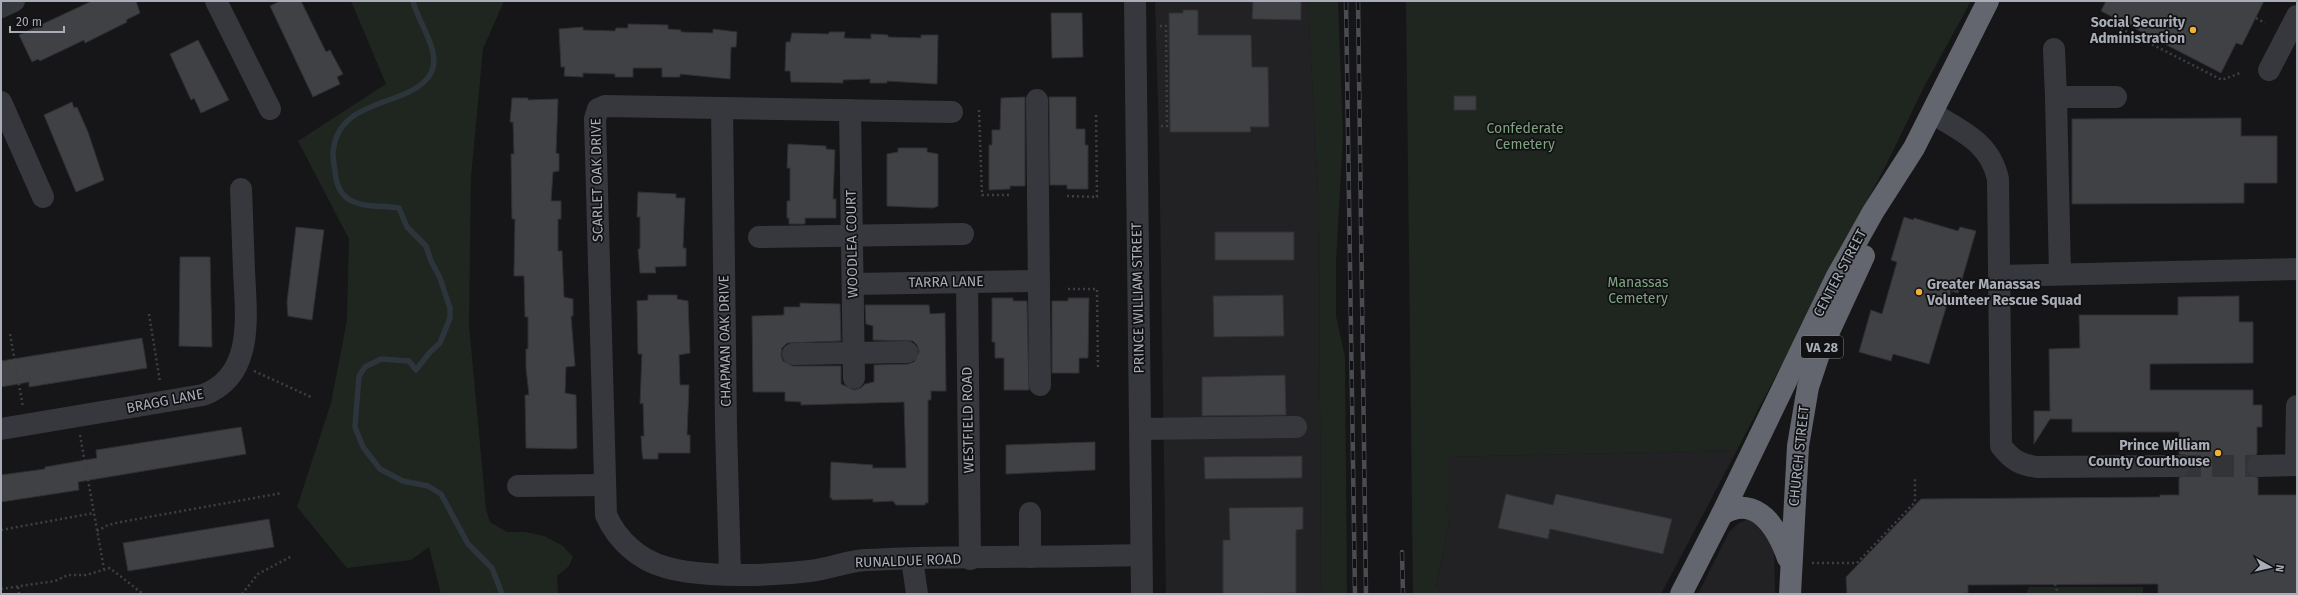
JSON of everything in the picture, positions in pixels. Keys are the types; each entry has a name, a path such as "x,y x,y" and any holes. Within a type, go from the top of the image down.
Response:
{"highway":[{"name":"CENTER STREET","path":"1681,594 1722,514 1836,278 1873,212 1914,148 1988,1"},
{"name":"CHURCH STREET","path":"1790,594 1800,563 1798,446 1808,387 1820,351 1914,148"},
{"path":"1722,514 1735,508 1761,515 1768,520 1800,563"}],"street":[{"path":"1,7 14,1"},
{"path":"216,1 270,109"},
{"name":"PRINCE WILLIAM STREET","path":"1135,1 1142,594"},
{"path":"2269,70 2297,16"},
{"path":"2054,49 2060,274"},
{"path":"2056,97 2116,97"},
{"path":"1037,100 1040,385"},
{"path":"1,102 43,197"},
{"name":"SCARLET OAK DRIVE","path":"633,550 617,536 606,515 595,115 598,109 606,106 952,112"},
{"name":"CHAPMAN OAK DRIVE","path":"722,108 726,426 730,574"},
{"name":"WOODLEA COURT","path":"850,110 854,378"},
{"path":"1932,112 1975,140 1984,148 1995,165 2000,196 2001,446 2009,457 2021,465 2038,467 2179,466"},
{"name":"BRAGG LANE","path":"1,429 204,395 217,388 233,371 242,354 246,319 241,188"},
{"path":"759,237 963,234"},
{"path":"2000,276 2297,269"},
{"name":"TARRA LANE","path":"853,284 1039,281"},
{"name":"WESTFIELD ROAD","path":"967,282 970,558"},
{"path":"793,354 907,352"},
{"path":"2258,466 2296,465 2297,406"},
{"path":"1140,429 1296,427"},
{"path":"518,486 604,484"},
{"path":"1030,513 1030,557"},
{"name":"RUNALDUE ROAD","path":"633,550 650,561 679,571 730,574 790,573 865,560 1142,555"},
{"path":"912,559 917,594"}],"path":[{"path":"2256,18 2266,23"},
{"path":"2112,24 2222,80 2240,73"},
{"path":"1160,26 1166,26 1167,126 1161,126"},
{"path":"979,110 982,195 1009,194"},
{"path":"1067,196 1097,197 1096,112"},
{"path":"1068,289 1097,289 1098,370"},
{"path":"149,314 163,402"},
{"path":"10,334 26,425"},
{"path":"273,380 313,398"},
{"path":"76,417 104,569"},
{"path":"1800,563 1857,563 1915,502 1915,477"},
{"path":"97,531 108,525 121,522 282,493"},
{"path":"1,530 94,513"},
{"path":"242,594 258,574 292,556"},
{"path":"1,589 55,581 68,575 86,575 110,568 143,594"},
{"path":"2055,584 2058,594"},
{"path":"18,586 19,594"}],"shaded area":[{"path":"1155,1 1308,1 1319,209 1321,594 1166,594 1159,137"},
{"path":"1737,450 1661,594 1444,594 1436,588 1450,516 1447,507 1447,457"},
{"path":"1750,518 1759,520 1774,545 1775,594 1698,594 1729,532 1739,523"}],"green space":[{"path":"351,1 504,1 483,49 471,177 469,325 486,509 490,522 507,532 525,532 544,536 563,546 573,557 569,566 557,576 558,594 441,594 429,547 411,560 347,568 297,507 331,403 347,320 349,239 298,141 386,84"},
{"path":"1308,1 1338,1 1343,136 1336,263 1336,316 1345,357 1347,594 1321,594 1319,209"},
{"name":"Manassas Cemetery","path":"1406,1 1971,1 1924,87 1887,163 1737,450 1447,457 1447,507 1450,516 1436,587 1444,594 1413,594"},
{"path":"2029,587 2143,587 2143,594 2026,594"}],"building":[{"path":"92,1 136,1 140,13 126,20 127,22 85,43 84,40 40,61 38,59 32,62 19,35"},
{"path":"280,1 301,1 326,52 330,50 343,74 337,77 340,84 313,97 270,6"},
{"path":"1253,1 1301,1 1301,20 1252,19"},
{"name":"Social Security Administration","path":"2106,1 2264,1 2242,45 2236,43 2221,73 2101,11"},
{"path":"1183,10 1198,10 1198,35 1251,35 1252,67 1268,67 1269,127 1250,127 1251,132 1170,132 1169,13 1183,13"},
{"path":"1051,13 1082,13 1083,57 1052,58"},
{"path":"628,24 668,25 668,29 681,30 681,32 713,33 713,29 737,32 736,47 731,47 730,79 680,74 680,77 662,77 662,68 633,68 633,77 615,77 615,74 583,73 583,77 564,76 565,67 561,67 559,29 583,27 583,30 615,31 616,28 628,28"},
{"path":"829,32 845,32 844,38 871,39 871,34 888,35 888,37 921,38 921,35 938,35 937,84 887,81 887,83 870,83 870,79 843,80 843,83 791,82 790,71 785,71 786,42 790,42 792,33 829,34"},
{"path":"198,40 229,100 201,113 194,98 191,100 170,54"},
{"path":"1454,96 1476,96 1476,110 1454,110"},
{"path":"1025,97 1025,186 1010,186 1010,189 989,190 989,145 992,145 992,130 1000,130 1001,98"},
{"path":"1049,97 1076,97 1076,129 1085,129 1085,145 1088,145 1088,189 1067,189 1067,185 1050,185"},
{"path":"512,98 528,98 528,100 558,99 556,153 559,154 559,171 553,172 551,201 561,201 561,219 558,219 558,251 562,251 564,297 573,299 573,316 571,316 575,366 566,367 565,393 576,395 577,448 572,449 526,448 525,395 529,395 526,368 526,349 528,349 528,317 525,317 524,276 514,276 515,219 512,219 511,154 514,154 513,122 510,122"},
{"path":"72,102 74,108 77,107 88,132 104,180 76,192 44,115"},
{"path":"2241,118 2241,136 2277,136 2277,183 2244,183 2244,203 2072,204 2072,119"},
{"path":"788,144 826,146 826,149 835,150 833,199 836,199 836,218 805,218 805,224 789,224 789,218 787,218 787,201 790,201 790,168 787,168"},
{"path":"898,148 927,148 927,152 938,154 938,206 933,208 887,206 887,154 898,152"},
{"path":"638,192 676,194 676,198 685,198 683,248 686,248 686,266 655,267 656,273 640,273 638,249 640,249 640,217 637,217"},
{"name":"Greater Manassas Volunteer Rescue Squad","path":"1904,217 1913,220 1914,218 1958,231 1960,227 1976,231 1958,293 1951,291 1929,364 1893,354 1891,361 1859,352 1871,310 1882,314 1897,262 1891,260"},
{"path":"296,227 324,230 312,320 288,316 287,302"},
{"path":"1215,232 1294,232 1294,260 1215,260"},
{"path":"180,257 210,257 212,347 179,346"},
{"path":"648,295 677,295 677,299 688,301 690,353 679,355 680,385 689,385 687,435 690,435 690,453 658,453 658,459 643,459 642,453 641,436 644,436 643,403 640,404 642,354 638,354 637,301 648,300"},
{"path":"1283,295 1284,336 1214,337 1213,296"},
{"name":"Prince William County Courthouse","path":"2239,296 2239,322 2253,322 2253,363 2150,364 2150,390 2253,390 2253,405 2262,405 2262,427 2257,427 2257,454 2247,460 2246,467 2248,473 2258,478 2258,495 2297,495 2297,594 2158,594 2158,584 1968,585 1968,593 1847,594 1846,577 1921,499 2160,497 2160,495 2179,495 2179,478 2190,472 2191,466 2185,455 2179,454 2179,432 2072,432 2072,419 2050,419 2034,444 2034,411 2050,411 2049,349 2080,348 2079,315 2178,315 2178,297"},
{"path":"992,298 1013,298 1013,301 1027,301 1029,390 1004,390 1004,358 995,358 995,342 992,342"},
{"path":"1068,298 1089,298 1088,358 1079,358 1079,373 1052,373 1052,301 1068,301"},
{"path":"800,303 840,304 841,341 787,343 782,348 781,355 783,361 793,366 841,366 841,384 854,390 861,388 865,384 874,382 874,365 908,364 914,362 919,352 917,345 913,341 873,340 873,326 866,324 865,305 929,305 930,314 945,313 946,391 931,391 931,400 928,400 928,503 925,503 925,505 896,505 893,501 873,502 873,499 832,500 832,498 830,498 831,462 873,465 872,468 906,468 904,402 801,405 801,402 785,401 785,392 753,392 752,316 784,315 784,307 800,307"},
{"path":"142,338 147,368 29,387 29,382 1,387 1,361"},
{"path":"1285,375 1286,415 1202,416 1202,377"},
{"path":"241,427 246,454 78,482 79,490 1,502 1,475 45,469 45,467 97,458 96,450"},
{"path":"1095,442 1095,470 1006,474 1006,445"},
{"path":"1302,456 1302,478 1205,479 1204,457"},
{"path":"1506,494 1553,505 1556,494 1672,519 1663,554 1550,529 1548,539 1498,528"},
{"path":"1303,507 1303,529 1296,530 1296,593 1223,594 1223,540 1230,540 1229,508"},
{"path":"269,519 274,547 128,571 123,543"}],"waterway":[{"path":"413,1 431,46 434,64 431,73 421,84 408,93 360,112 347,121 338,134 333,153 334,162 337,184 342,193 349,199 366,205 399,208 407,227 426,246 431,261 440,278 450,308 450,318 440,343 430,352 416,370 409,361 381,359 365,367 359,376 355,427 363,447 380,469 403,481 428,486 441,494 468,544 492,568 502,594"}],"tunnel":[{"path":"2179,466 2258,466"}],"railway":[{"path":"1346,1 1355,594"},
{"path":"1358,1 1366,594"},
{"path":"1402,552 1403,594"}],"place":[{"name":"Social Security Administration","path":"2193,30"},
{"name":"Greater Manassas Volunteer Rescue Squad","path":"1919,292"},
{"name":"Prince William County Courthouse","path":"2218,453"}],"park label":[{"name":"Confederate Cemetery","path":"1525,136"}]}
